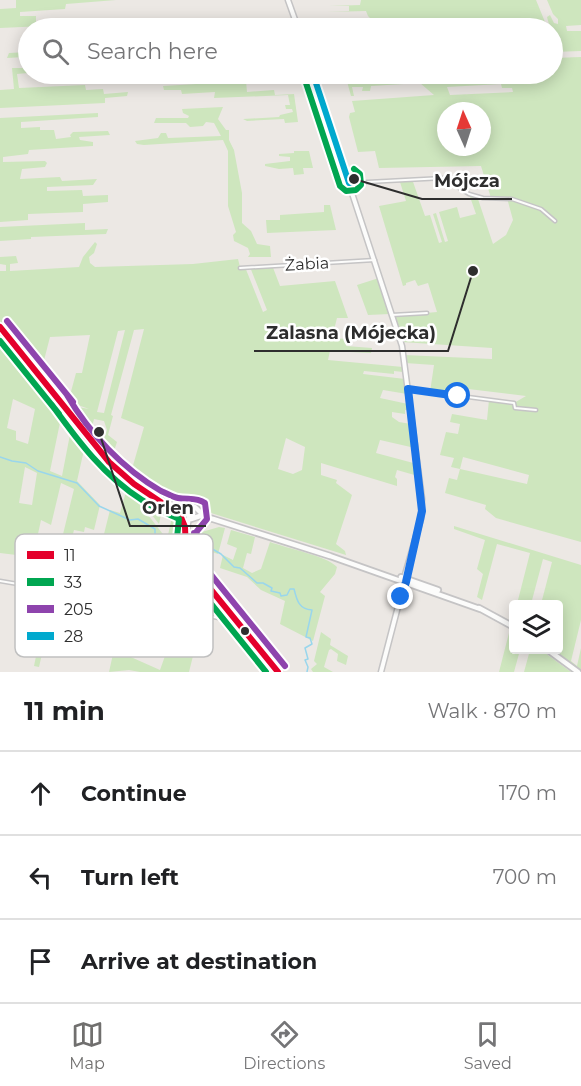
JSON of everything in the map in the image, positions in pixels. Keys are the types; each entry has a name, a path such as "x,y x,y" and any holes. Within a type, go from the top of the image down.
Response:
{"main road":[{"path":"0,327 96,449 134,484 164,502 192,515 213,519 453,596 509,625"},
{"path":"553,654 578,672"}],"street":[{"path":"288,0 294,18"},
{"path":"316,84 402,346 422,502 421,519 381,672"},
{"path":"349,183 443,178 469,194 483,198 514,199 541,209 555,221"},
{"name":"Żabia","path":"240,268 375,260"},
{"path":"392,315 427,313"},
{"path":"408,389 514,403 515,408 536,410"},
{"path":"164,502 180,515 185,534"},
{"path":"186,534 192,515"},
{"path":"0,581 15,584"},
{"path":"213,593 278,672"},
{"path":"213,617 233,618"}],"green space":[{"path":"16,0 116,0 66,4 65,9 20,12 20,16 36,16 36,18 18,18 18,27 0,28 0,9 16,8"},
{"path":"361,0 536,0 543,18 370,18 366,11 327,12 349,11 349,6 329,6 360,5"},
{"path":"547,0 581,0 581,25 566,26 567,31 581,31 581,51 563,52 563,18 557,18"},
{"path":"9,53 18,53 18,57 7,58"},
{"path":"581,57 581,542 496,518 485,509 486,505 445,493 449,478 457,480 460,469 451,467 454,458 440,455 446,432 458,434 460,424 450,422 452,414 487,420 489,400 514,403 526,396 460,388 458,396 430,392 434,365 405,363 404,355 492,359 492,348 402,342 394,316 437,312 428,283 418,286 415,280 403,286 379,206 406,201 399,179 412,179 425,216 430,215 439,243 442,242 433,214 436,213 445,242 448,241 439,212 457,207 460,218 476,214 469,194 477,196 493,244 506,235 513,220 507,198 491,198 481,166 379,168 375,151 358,152 349,117 350,113 355,112 352,101 434,95 421,84 501,84 563,84 563,58","holes":["501,84 502,88 512,88 513,92 450,95 447,87","463,457 529,475 527,484 460,469"]},
{"path":"12,68 18,68 19,88 85,85 86,90 103,89 104,94 128,92 127,96 105,98 105,103 0,108 0,90 14,89"},
{"path":"246,84 247,92 274,90 275,95 294,94 298,122 285,123 284,119 247,121 243,119 279,117 293,112 292,109 286,109 285,105 290,105 288,95 214,98 215,92 182,94 181,90 164,90 163,86"},
{"path":"348,84 404,84 371,86 370,91 362,91 363,87 352,87 354,96 351,96"},
{"path":"223,107 218,119 226,130 229,130 229,140 234,150 242,193 242,223 251,231 257,244 270,246 271,257 248,257 250,254 248,248 234,241 233,235 236,232 228,206 228,151 223,140 144,145 137,144 135,141 158,138 161,133 166,133 168,138 221,136 214,123 206,122 203,126 190,127 186,123 154,123 156,118 188,118 189,116 183,113 182,109"},
{"path":"98,113 98,117 21,122 21,128 40,127 40,130 54,130 56,139 71,137 73,132 108,131 110,135 79,137 80,140 93,142 93,146 29,150 28,154 3,157 3,162 45,161 47,163 45,167 22,169 20,179 60,177 62,181 97,179 93,185 47,187 47,191 82,190 83,196 108,195 108,202 83,204 83,212 28,214 28,220 0,222 0,118"},
{"path":"294,151 309,151 313,168 303,168 304,174 294,175 293,168 279,169 265,166 265,164 290,161 290,157 279,156 279,154 294,153"},
{"path":"324,205 330,205 336,230 267,233 266,220 280,220 280,215 324,212"},
{"path":"85,223 85,230 108,229 106,234 31,237 31,239 0,241 0,227"},
{"path":"95,242 97,244 94,253 89,257 90,263 95,267 193,264 238,259 240,267 245,267 263,312 267,310 250,267 272,265 280,286 335,281 348,318 337,318 332,338 347,339 346,346 372,348 371,353 330,351 328,360 403,367 403,372 394,371 394,374 364,371 363,374 405,379 407,394 383,390 380,398 408,404 409,410 405,410 405,414 392,412 392,417 399,422 411,424 415,448 380,440 376,453 417,464 418,476 397,470 395,477 397,486 321,463 321,475 337,480 336,483 352,495 336,544 345,551 346,555 211,513 196,504 176,502 158,494 130,476 144,427 121,418 144,329 134,330 111,415 113,416 108,435 117,442 111,460 101,448 107,430 104,421 94,419 91,431 88,433 67,405 89,409 69,399 76,373 82,373 90,335 50,337 41,372 0,321 0,271 6,271 6,265 0,264 0,257 16,256 18,263 10,264 10,271 79,267 83,257","holes":["125,330 104,413 97,412 118,331","286,438 305,447 302,470 293,474 278,469"]},
{"path":"379,278 390,314 368,315 357,285"},
{"path":"0,335 41,386 57,401 54,402 62,413 50,471 62,476 72,424 86,441 77,481 100,505 94,530 85,527 84,532 74,530 73,534 63,534 74,489 61,483 51,525 41,520 38,534 15,534 15,555 0,553","holes":["13,399 35,409 28,444 16,440 16,431 7,428","25,467 37,473 32,505 19,503"]},
{"path":"128,485 182,522 183,534 168,534 172,517 162,510 159,524"},
{"path":"127,488 163,534 104,534 110,510 120,513"},
{"path":"454,526 581,565 581,620 571,661 577,666 581,648 581,672 558,654 563,654 563,600 542,600 552,562 543,559 532,600 518,600 530,553 497,544 482,600 477,597 483,574 477,569 485,540 454,529"},
{"path":"219,527 225,528 218,554 213,552 213,534 195,534"},
{"path":"231,530 255,537 251,554 247,553 243,568 252,573 261,569 270,542 316,556 337,567 335,574 320,592 325,596 313,641 280,624 285,601 261,590 247,577 220,568 223,555 233,560 237,548 227,544"},
{"path":"321,632 331,639 330,645 348,656 346,665 337,661 338,654 329,650 324,667 333,672 313,672 311,669 317,664 314,661"},
{"path":"509,633 509,654 519,654 514,672 499,672"},
{"path":"529,654 546,654 571,672 524,672"},
{"path":"36,657 41,657 39,667 34,666"},
{"path":"112,657 131,657 160,670 165,657 193,657 189,672 129,670 109,672"}],"waterway":[{"path":"0,457 26,463 38,471 77,483 99,506 130,520 138,519 155,529 155,534"},
{"path":"213,549 257,583 263,583 272,588 271,591 280,593 281,596 287,595 290,589 294,589 299,604 312,610 306,637 310,638 312,644 305,648 308,659 305,660 308,667 307,672"}],"transit line":[{"name":"33","path":"306,84 340,186 346,191 356,190 361,185 360,174 354,169"},
{"name":"28","path":"316,84 349,183 353,182 352,178 347,176"},
{"name":"205","path":"7,321 73,402"},
{"name":"11","path":"0,327 109,462 134,484 180,515 185,534"},
{"name":"33","path":"0,341 59,414"},
{"name":"205","path":"67,395 96,436 133,472 172,496 205,503 207,519 196,534"},
{"name":"33","path":"52,405 82,445 128,491 155,508 179,519 177,534"},
{"name":"205","path":"213,577 285,666"},
{"name":"11","path":"213,592 278,672"},
{"name":"33","path":"213,606 266,672"}],"place":[{"name":"Mójcza","path":"354,179"},
{"name":"Zalasna (Mójecka)","path":"473,271"},
{"name":"Orlen","path":"99,432"}],"route":[{"path":"401,597 422,511 408,389 458,396"}]}
